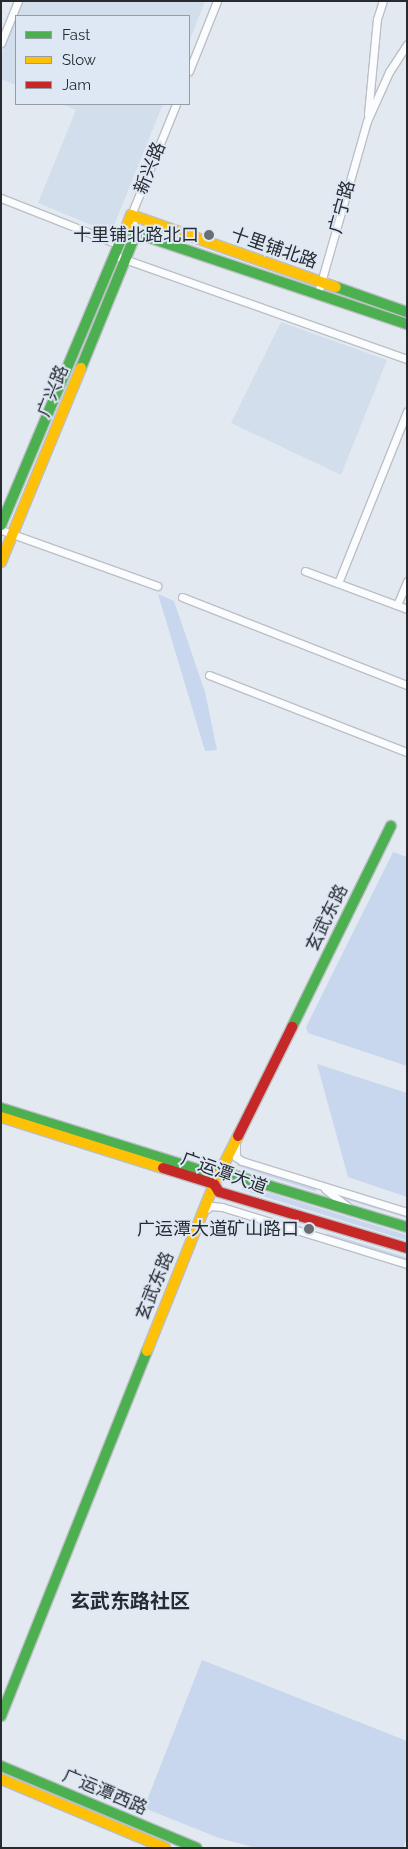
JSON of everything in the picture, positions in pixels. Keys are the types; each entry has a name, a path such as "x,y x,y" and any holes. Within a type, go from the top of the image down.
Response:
{"street":[{"path":"1,43 18,1"},
{"path":"190,68 217,1"},
{"name":"广宁路","path":"367,121 376,27 383,1"},
{"name":"广宁路","path":"318,293 367,121 389,72 407,44"},
{"name":"新兴路","path":"136,233 131,215 176,105"},
{"path":"1,198 118,244"},
{"name":"广兴路","path":"1,525 131,215"},
{"name":"十里铺北路","path":"131,215 407,312"},
{"name":"广兴路","path":"1,562 136,233"},
{"name":"十里铺北路","path":"136,233 407,324"},
{"path":"113,255 407,359"},
{"path":"338,583 407,411"},
{"path":"1,530 12,536 157,586"},
{"path":"306,572 407,609"},
{"path":"397,605 407,581"},
{"path":"182,597 407,685"},
{"path":"209,675 407,752"},
{"name":"玄武东路","path":"1,1716 214,1184 391,826"},
{"name":"广运潭大道","path":"1,1108 206,1172 220,1171 407,1227"},
{"name":"广运潭大道","path":"1,1117 214,1184 219,1192 407,1248"},
{"path":"240,1132 235,1150 239,1160 407,1212"},
{"path":"321,1185 352,1211"},
{"path":"201,1217 211,1206 222,1207 407,1264"},
{"name":"广运潭西路","path":"1,1766 197,1848"},
{"name":"广运潭西路","path":"1,1779 165,1848"}],"shaded area":[{"path":"23,1 205,1 190,39 190,15 17,15"},
{"path":"15,21 15,85 1,79 1,56"},
{"path":"64,105 163,105 111,233 38,203 76,110"},
{"path":"281,322 387,360 341,475 231,423"},
{"path":"158,594 174,601 205,692 217,750 205,751"},
{"path":"393,852 407,857 407,1066 308,1033 306,1027"},
{"path":"317,1064 407,1093 407,1197 348,1177"},
{"path":"238,1162 317,1188 316,1191 237,1166"},
{"path":"243,1185 407,1235 406,1240 242,1190"},
{"path":"345,1196 407,1214 407,1218 344,1199"},
{"path":"327,1233 407,1257 406,1261 326,1237"},
{"path":"202,1660 407,1741 407,1838 403,1848 256,1848 219,1838 144,1808"}],"traffic: fast":[{"path":"1,525 125,230"},
{"path":"81,368 136,233 407,324"},
{"path":"336,287 407,312"},
{"path":"292,1027 391,826"},
{"path":"1,1108 206,1172 220,1171 407,1227"},
{"path":"1,1716 147,1351"},
{"path":"1,1766 197,1848"}],"traffic: slow":[{"path":"125,230 131,215 336,287"},
{"path":"1,562 81,368"},
{"path":"1,1117 163,1168"},
{"path":"147,1351 214,1184 238,1136"},
{"path":"1,1779 165,1848"}],"traffic: jam":[{"path":"238,1136 292,1027"},
{"path":"163,1168 214,1184 219,1192 407,1248"}],"place":[{"name":"十里铺北路北口","path":"209,235"},
{"name":"广运潭大道矿山路口","path":"309,1229"}],"district":[{"name":"玄武东路社区","path":"130,1601"}]}
